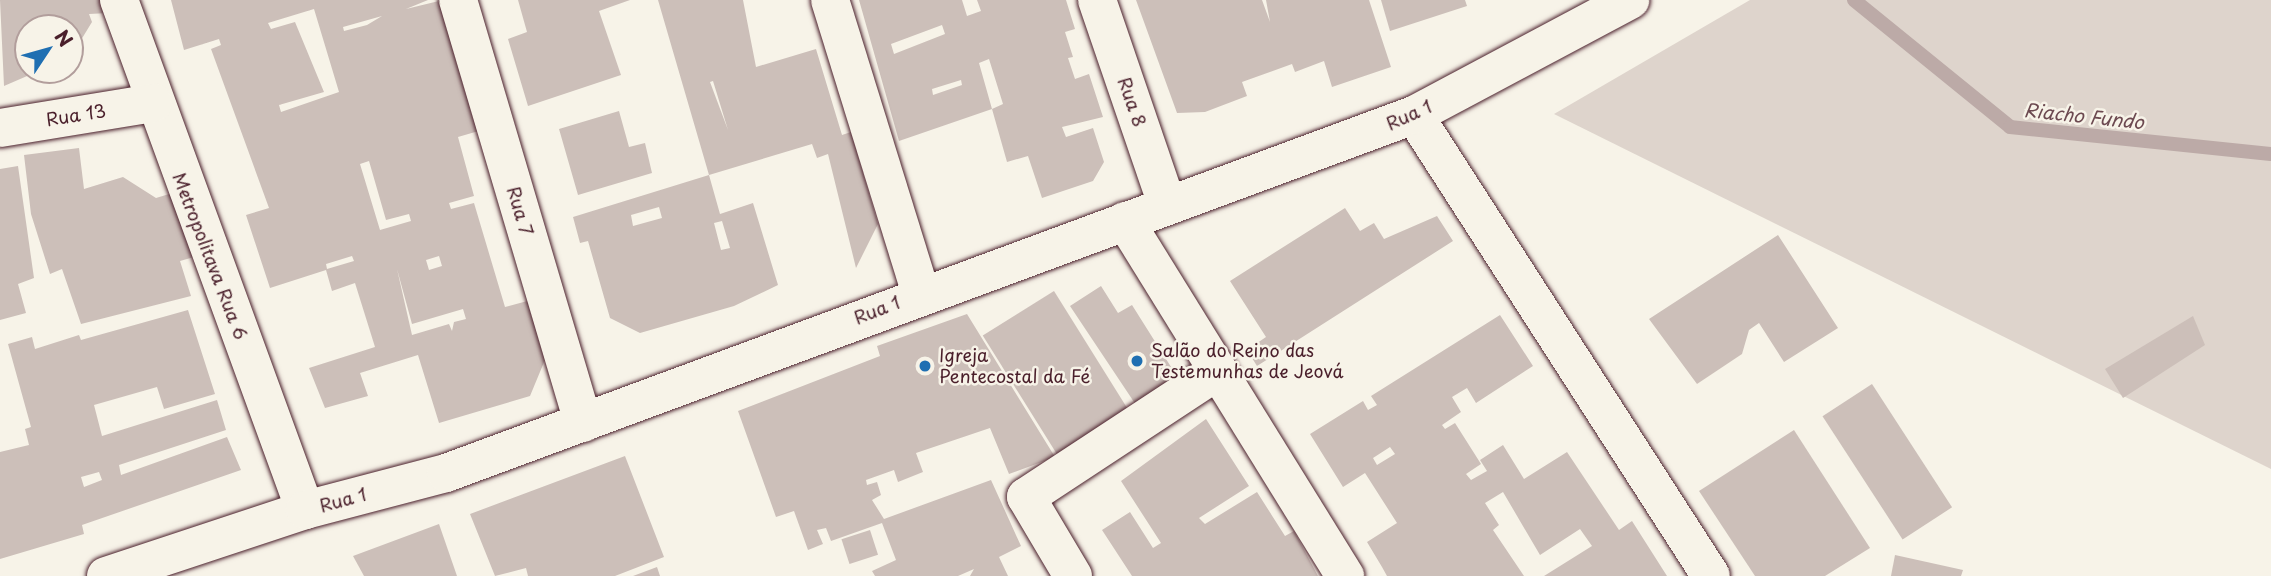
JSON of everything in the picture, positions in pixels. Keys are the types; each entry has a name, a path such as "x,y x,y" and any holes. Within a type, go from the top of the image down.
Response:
{"street":[{"name":"Metropolitava Rua 6","path":"119,0 153,103 305,510"},
{"name":"Rua 7","path":"458,0 583,423"},
{"path":"830,0 921,293"},
{"name":"Rua 8","path":"1097,0 1167,204"},
{"name":"Rua 1","path":"106,576 180,564 305,510 446,473 921,293 1414,115 1630,0"},
{"name":"Rua 13","path":"0,128 153,103"},
{"path":"1414,115 1711,576"},
{"path":"1125,221 1345,576"},
{"path":"1073,576 1026,498 1218,371"}],"shaded area":[{"path":"1750,0 2271,0 2271,469 1554,114"}],"building":[{"path":"0,0 104,0 109,13 89,14 92,22 84,35 84,14 14,14 14,82 4,86"},
{"path":"171,0 428,0 406,9 443,0 482,130 458,137 474,196 449,203 451,209 474,203 505,307 531,300 547,355 530,396 439,423 418,355 360,373 368,396 325,408 309,368 375,347 355,283 332,291 326,270 270,288 246,215 269,208 211,49 221,45 219,39 184,50","holes":["314,9 339,92 281,112 279,105 324,92 295,22 271,29 268,23","382,16 367,25 344,31 343,27","369,161 386,220 409,214 411,221 380,230 360,164","352,256 354,261 327,269 326,264","439,256 442,266 429,270 426,260","397,269 412,324 463,309 466,319 454,322 452,331 449,324 412,335"]},
{"path":"518,0 630,0 599,11 621,75 528,106 508,39 527,32"},
{"path":"658,0 743,0 756,67 816,49 842,135 851,132 878,224 856,268 828,154 817,158 812,144 709,175","holes":["713,81 728,130 710,82"]},
{"path":"859,0 962,0 967,16 981,11 977,0 1066,0 1075,29 1065,32 1073,57 1068,58 1075,79 1089,74 1103,117 1062,127 1066,137 1093,128 1104,162 1093,181 1042,198 1028,156 1007,162 992,109 899,141","holes":["942,25 945,34 894,54 891,44","989,59 1003,104 992,109 979,63","961,80 962,85 933,95 932,89"]},
{"path":"1136,0 1262,0 1270,22 1266,0 1369,0 1391,67 1332,87 1324,61 1295,72 1292,64 1242,82 1247,96 1205,112 1177,113"},
{"path":"1381,0 1465,0 1467,6 1390,31"},
{"path":"619,111 629,147 645,143 652,173 578,195 559,129"},
{"path":"79,148 84,189 123,177 156,198 179,191 201,255 180,261 191,296 81,324 62,269 50,274 31,214 24,155"},
{"path":"18,166 34,278 18,284 26,313 0,320 0,169"},
{"path":"709,175 720,214 753,203 778,285 734,306 640,333 610,318 588,241 580,243 573,217","holes":["659,207 662,218 633,226 631,215","722,221 730,248 721,250 714,223"]},
{"path":"1345,208 1360,231 1374,223 1384,239 1437,216 1453,241 1257,366 1247,350 1266,337 1230,281"},
{"path":"1778,235 1838,328 1784,362 1759,323 1749,330 1742,354 1697,384 1649,319"},
{"name":"Salão do Reino das Testemunhas de Jeová","path":"1101,286 1118,313 1132,305 1178,378 1136,405 1070,306"},
{"path":"1054,291 1128,410 1057,454 983,336"},
{"path":"188,310 215,394 164,409 157,387 94,405 102,436 217,400 226,430 119,465 121,475 227,437 241,470 82,525 84,534 0,559 0,452 29,445 25,429 31,427 8,344 32,337 35,349 79,335 81,340","holes":["99,472 102,480 84,487 81,477"]},
{"path":"967,314 1055,457 1009,474 990,428 916,453 923,472 898,482 894,470 866,480 867,485 877,482 881,495 872,500 884,519 991,480 1021,546 999,557 1008,576 970,576 974,569 958,576 875,576 872,571 896,560 882,523 831,541 826,528 817,530 823,544 808,550 794,511 776,517 738,411 880,356 877,346"},
{"path":"1500,315 1533,366 1476,403 1467,388 1452,397 1461,412 1442,425 1445,429 1455,423 1481,464 1466,474 1471,480 1487,471 1480,460 1503,445 1524,479 1567,452 1619,530 1632,521 1667,576 1544,576 1592,546 1580,529 1540,555 1503,492 1485,503 1499,525 1493,530 1524,576 1387,576 1367,542 1397,523 1365,473 1343,487 1310,434 1363,401 1368,410 1377,405 1371,396","holes":["1390,447 1395,454 1377,465 1373,458"]},
{"path":"2193,316 2205,345 2123,398 2105,369"},
{"path":"1872,384 1952,507 1903,539 1823,416"},
{"path":"1206,419 1249,486 1199,518 1205,524 1257,492 1285,536 1294,531 1318,576 1132,576 1102,530 1130,512 1153,548 1161,543 1121,481"},
{"path":"1794,430 1870,548 1825,576 1755,576 1699,491"},
{"path":"625,456 664,557 615,576 528,576 526,568 495,576 470,514"},
{"path":"439,524 457,576 364,576 353,556"},
{"path":"870,530 878,555 850,564 841,539"},
{"path":"1895,555 1963,570 1961,576 1891,576"},
{"path":"657,567 660,576 633,576"}],"waterway":[{"name":"Riacho Fundo","path":"1854,0 2010,127 2271,154"}],"place":[{"name":"Salão do Reino das Testemunhas de Jeová","path":"1137,361"},
{"name":"Igreja Pentecostal da Fé","path":"925,366"}]}
